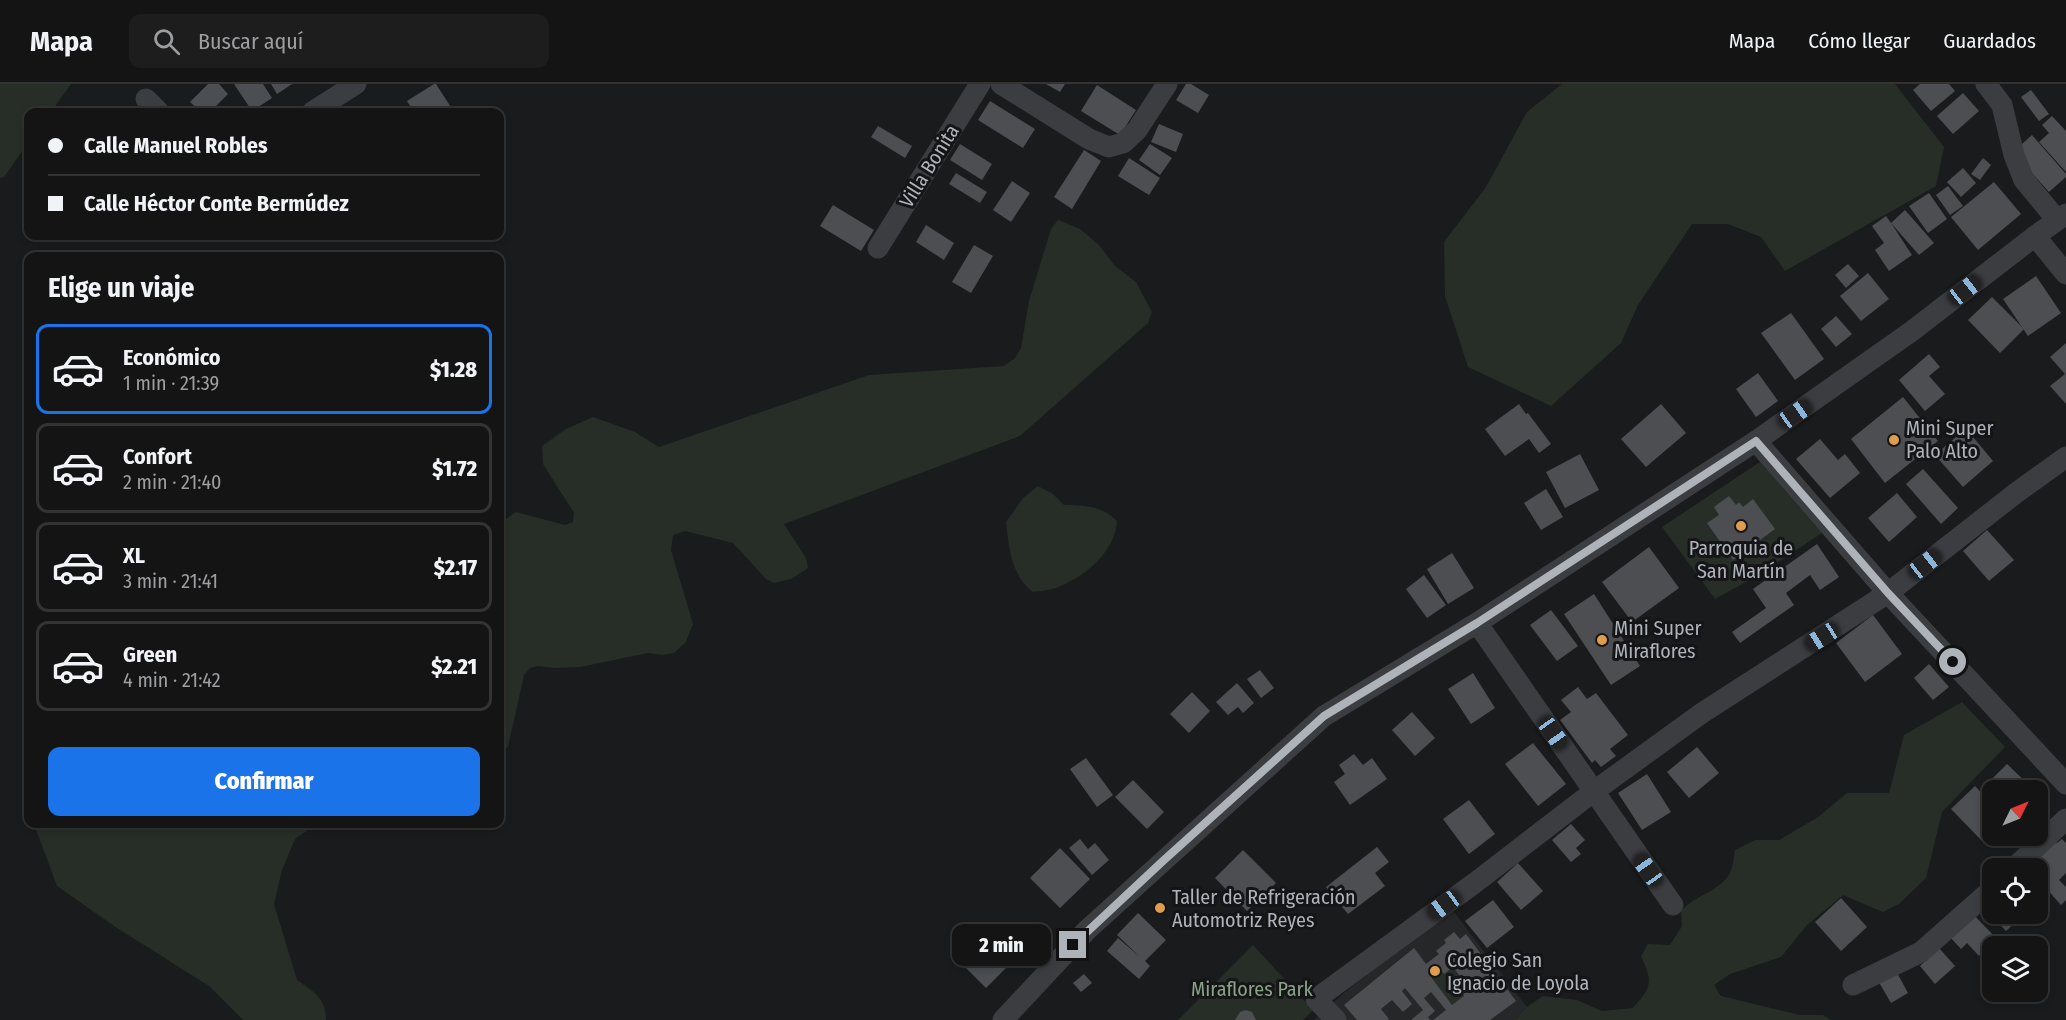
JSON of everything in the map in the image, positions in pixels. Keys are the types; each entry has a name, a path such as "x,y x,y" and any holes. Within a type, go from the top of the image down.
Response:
{"street":[{"name":"Villa Bonita","path":"878,248 980,84"},
{"path":"1001,84 1089,138 1109,147 1123,143 1137,130 1167,84"},
{"path":"1003,1020 1087,930 1324,716 1477,623 1756,441 1912,331 2062,217 2024,180 2014,155 2006,115 2002,105 1986,84"},
{"path":"317,108 344,87"},
{"path":"2035,236 2066,274"},
{"path":"1756,441 1888,593 2066,784"},
{"path":"1336,1020 1316,999 1702,713 1888,593 2066,457"},
{"path":"1477,623 1673,905"},
{"path":"2025,858 2066,819"},
{"path":"1854,985 1922,952 1982,898"}],"shaded area":[{"name":"Colegio San Ignacio de Loyola","path":"1451,908 1527,1007 1515,1020 1314,1020 1345,992"}],"green space":[{"path":"0,84 71,84 54,108 24,108 24,149 4,177 0,178"},
{"path":"1562,84 1895,84 1944,147 1936,186 1785,271 1761,237 1728,224 1692,224 1638,305 1621,343 1551,406 1468,367 1445,296 1444,242 1486,187 1527,112"},
{"path":"1058,220 1080,229 1099,245 1115,266 1136,282 1152,312 1148,323 1020,436 784,524 806,558 808,568 791,579 774,583 766,579 733,543 685,531 673,535 671,550 693,624 686,642 674,653 662,655 648,653 580,667 538,666 530,668 524,675 508,747 504,750 504,520 516,512 565,525 573,522 574,513 543,464 542,446 566,429 593,417 635,432 659,447 869,375 1004,366 1015,358 1021,348 1029,301 1051,229"},
{"path":"1760,462 1822,533 1755,577 1715,599 1662,527"},
{"path":"1038,486 1053,494 1064,505 1099,509 1117,521 1111,543 1087,570 1056,588 1033,592 1020,578 1012,560 1006,522 1023,498"},
{"path":"1962,702 2005,747 1942,812 1926,878 1899,904 1883,912 1843,895 1807,925 1781,957 1730,974 1714,985 1721,996 1800,1015 1823,1015 1831,1020 1515,1020 1527,1007 1543,996 1577,1000 1602,1011 1633,1008 1649,984 1641,956 1648,944 1670,945 1682,926 1681,911 1720,885 1731,871 1735,850 1755,840 1779,840 1818,817 1847,793 1889,793 1904,735"},
{"path":"35,828 311,828 295,839 282,870 274,904 297,980 318,996 324,1006 326,1020 243,1020 209,986 114,926 57,886"},
{"name":"Miraflores Park","path":"1253,945 1313,1010 1303,1020 1178,1020"},
{"path":"1438,966 1444,974 1453,967 1466,984 1464,996 1437,1017 1452,1005 1428,973"}],"building":[{"path":"208,84 219,84 228,94 214,108 197,108 190,102"},
{"path":"234,84 263,84 272,98 257,108 250,108"},
{"path":"271,84 292,84 277,94"},
{"path":"436,84 451,108 411,108 407,101"},
{"path":"1046,84 1065,84 1060,92"},
{"path":"1186,84 1191,84 1209,95 1198,113 1176,100"},
{"path":"1920,84 1949,84 1955,91 1931,111 1913,90"},
{"path":"1097,85 1136,110 1120,135 1081,111"},
{"path":"2031,90 2049,114 2039,121 2021,97"},
{"path":"1963,93 1979,111 1953,134 1937,116"},
{"path":"990,101 1035,129 1023,148 978,120"},
{"path":"2052,116 2066,131 2066,172 2039,142 2049,133 2042,125"},
{"path":"1159,124 1183,134 1176,152 1151,142"},
{"path":"878,126 912,146 905,158 871,137"},
{"path":"2032,135 2066,174 2066,177 2049,192 2013,152"},
{"path":"960,144 992,164 982,180 950,160"},
{"path":"1150,144 1172,158 1160,175 1139,160"},
{"path":"1084,150 1101,161 1072,209 1054,197"},
{"path":"1129,158 1160,178 1149,195 1118,176"},
{"path":"1983,158 1991,165 1980,180 1971,174"},
{"path":"1963,168 1976,183 1961,197 1947,182"},
{"path":"956,173 987,192 980,203 949,184"},
{"path":"1012,181 1030,193 1011,222 993,210"},
{"path":"1994,182 2021,214 1978,250 1951,217"},
{"path":"1948,186 1963,206 1950,215 1936,195"},
{"path":"1929,193 1947,219 1928,233 1909,206"},
{"path":"833,205 874,230 861,251 820,226"},
{"path":"1905,210 1934,243 1919,255 1891,223"},
{"path":"1886,216 1912,255 1889,271 1875,250 1884,243 1872,226"},
{"path":"926,225 954,243 944,260 916,242"},
{"path":"974,245 993,256 971,293 952,282"},
{"path":"1848,264 1859,276 1846,288 1835,275"},
{"path":"1868,273 1889,299 1861,321 1840,296"},
{"path":"2036,276 2061,313 2028,336 2003,299"},
{"path":"1992,297 2024,329 2000,353 1968,320"},
{"path":"1791,313 1824,359 1795,380 1761,333"},
{"path":"1836,316 1852,334 1836,347 1821,329"},
{"path":"2066,343 2066,404 2050,386 2065,374 2050,357"},
{"path":"1929,354 1940,367 1929,376 1945,394 1925,411 1899,380"},
{"path":"1758,373 1778,401 1756,417 1736,389"},
{"name":"Mini Super Palo Alto","path":"1903,397 1938,441 1885,483 1851,439"},
{"path":"1519,404 1551,444 1539,453 1529,439 1505,456 1485,429"},
{"path":"1661,404 1686,433 1646,467 1621,439"},
{"path":"1962,432 1969,441 1973,437 1993,461 1963,487 1935,455"},
{"path":"1820,439 1838,460 1845,454 1860,473 1830,498 1796,459"},
{"path":"1580,454 1599,490 1565,508 1546,472"},
{"path":"1923,469 1958,508 1941,524 1906,484"},
{"path":"1546,489 1563,517 1541,530 1524,503"},
{"path":"1897,493 1917,517 1889,542 1868,518"},
{"name":"Parroquia de San Martín","path":"1729,496 1736,505 1739,502 1743,507 1753,499 1775,529 1733,560 1707,523 1719,515 1714,507"},
{"path":"1987,530 2014,560 1989,581 1963,551"},
{"path":"1817,544 1839,577 1820,590 1810,575 1786,593 1794,605 1740,643 1732,632 1766,608 1753,589"},
{"path":"1649,547 1679,588 1632,622 1602,582"},
{"path":"1452,553 1474,588 1448,604 1427,569"},
{"path":"1424,575 1446,605 1427,618 1406,589"},
{"name":"Mini Super Miraflores","path":"1594,594 1640,666 1611,685 1564,614"},
{"path":"1551,610 1578,646 1557,661 1530,625"},
{"path":"1873,615 1902,654 1865,682 1836,643"},
{"path":"1929,664 1949,687 1933,700 1914,678"},
{"path":"1260,670 1274,688 1261,698 1247,679"},
{"path":"1473,673 1495,708 1471,724 1448,689"},
{"path":"1237,683 1254,703 1243,713 1238,707 1228,715 1216,702"},
{"path":"1578,687 1587,699 1596,693 1628,735 1610,749 1616,756 1601,767 1595,760 1592,763 1560,720 1571,712 1561,700"},
{"path":"1192,692 1210,711 1189,733 1170,714"},
{"path":"1412,712 1435,738 1415,756 1392,730"},
{"path":"1533,743 1566,784 1538,806 1505,764"},
{"path":"1697,747 1719,773 1689,798 1667,772"},
{"path":"1354,754 1363,765 1372,758 1387,779 1350,805 1334,782 1345,774 1339,765"},
{"path":"1086,758 1113,795 1097,807 1070,769"},
{"path":"2007,764 2024,780 1991,780"},
{"path":"1647,774 1671,812 1642,830 1618,793"},
{"path":"1133,780 1164,812 1147,829 1115,797"},
{"path":"1975,786 1982,793 1982,841 1951,809"},
{"path":"1469,800 1495,834 1469,854 1443,819"},
{"path":"1571,824 1585,840 1576,848 1581,854 1571,862 1552,840"},
{"path":"2051,837 2057,843 2062,839 2066,843 2066,873 2059,880 2066,887 2066,900 2061,905 2048,890 2048,858 2036,858 2045,846 2048,846"},
{"path":"1080,839 1088,849 1095,843 1109,860 1092,875 1069,848"},
{"path":"1377,847 1389,862 1375,873 1385,886 1348,914 1326,887"},
{"path":"1060,848 1090,879 1060,908 1030,878"},
{"path":"1243,850 1276,883 1247,911 1215,878"},
{"path":"1518,863 1543,891 1521,910 1497,882"},
{"path":"1841,898 1867,927 1841,951 1815,922"},
{"path":"1493,900 1514,927 1487,948 1465,921"},
{"path":"1138,913 1166,940 1145,961 1150,966 1139,979 1107,951 1118,938 1140,957 1117,935"},
{"path":"1973,914 1994,936 1982,936 1982,953 1979,956 1967,943 1961,949 1950,937"},
{"path":"995,923 1023,951 986,988 958,960"},
{"path":"2000,924 2014,924 2006,931"},
{"name":"Colegio San Ignacio de Loyola","path":"1454,932 1460,939 1466,934 1516,1001 1490,1020 1433,1020 1446,1010 1431,992 1424,998 1435,1011 1428,1017 1430,1020 1411,1020 1423,1010 1405,988 1402,991 1412,1004 1403,1012 1392,1000 1381,1009 1389,1019 1387,1020 1357,1020 1344,1005 1414,948 1426,964 1439,954 1436,951 1446,943 1444,940","holes":["1438,966 1444,974 1453,967 1466,984 1459,989 1464,996 1452,1005 1428,973"]},
{"path":"1939,948 1955,966 1935,984 1920,966"},
{"path":"1895,969 1908,993 1891,1003 1877,979"},
{"path":"1084,974 1092,983 1081,992 1073,983"},
{"path":"1246,1010 1252,1012 1256,1020 1235,1020 1240,1012"}],"place":[{"name":"Mini Super Palo Alto","path":"1894,440"},
{"name":"Parroquia de San Martín","path":"1741,526"},
{"name":"Mini Super Miraflores","path":"1602,640"},
{"name":"Taller de Refrigeración Automotriz Reyes","path":"1160,908"},
{"name":"Colegio San Ignacio de Loyola","path":"1435,971"}],"route":[{"path":"1073,945 1324,716 1477,623 1756,441 1888,593 1953,662"}]}
